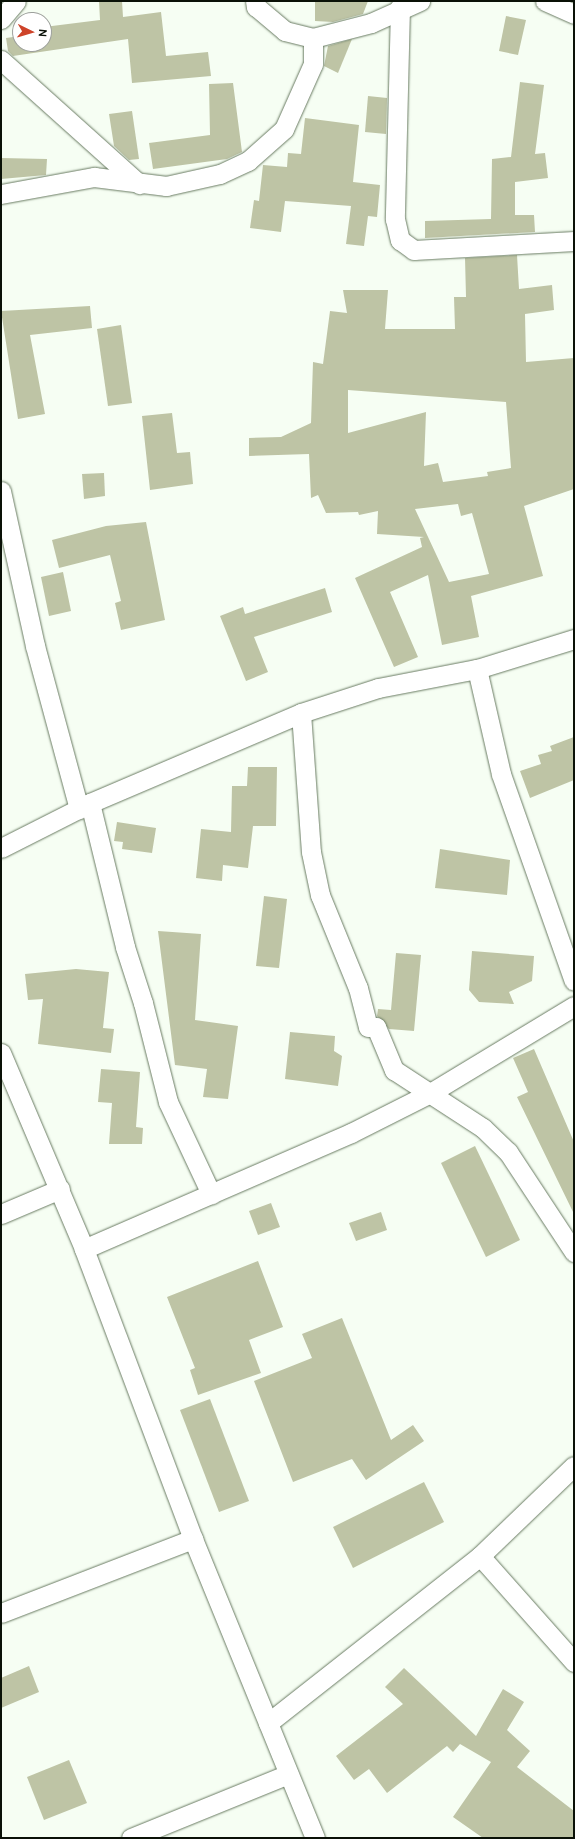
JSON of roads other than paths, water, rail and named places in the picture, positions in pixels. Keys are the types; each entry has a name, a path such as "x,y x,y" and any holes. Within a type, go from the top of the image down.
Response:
{"street":[{"path":"1,19 16,1"},
{"path":"255,1 256,7 285,31 313,38 371,23 400,7 420,1"},
{"path":"545,1 574,14"},
{"path":"400,7 395,219 400,240 414,250 574,241"},
{"path":"1,194 94,177 139,184 166,186 220,174 248,161 284,129 313,64 313,38"},
{"path":"1,60 139,184"},
{"path":"1,491 36,646 85,806 168,1102 211,1194"},
{"path":"1,848 85,806 301,713 378,688 477,669 574,639"},
{"path":"477,669 501,774 574,980"},
{"path":"301,713 311,852 327,917 358,988 368,1027 376,1027 394,1070 432,1092 482,1128 508,1152 574,1252"},
{"path":"84,1248 351,1133 432,1092 574,1006"},
{"path":"1,1053 84,1248 193,1539 315,1838"},
{"path":"1,1214 60,1189"},
{"path":"268,1723 480,1556 574,1466"},
{"path":"1,1613 193,1539"},
{"path":"480,1556 574,1662"},
{"path":"132,1838 289,1774"}]}
